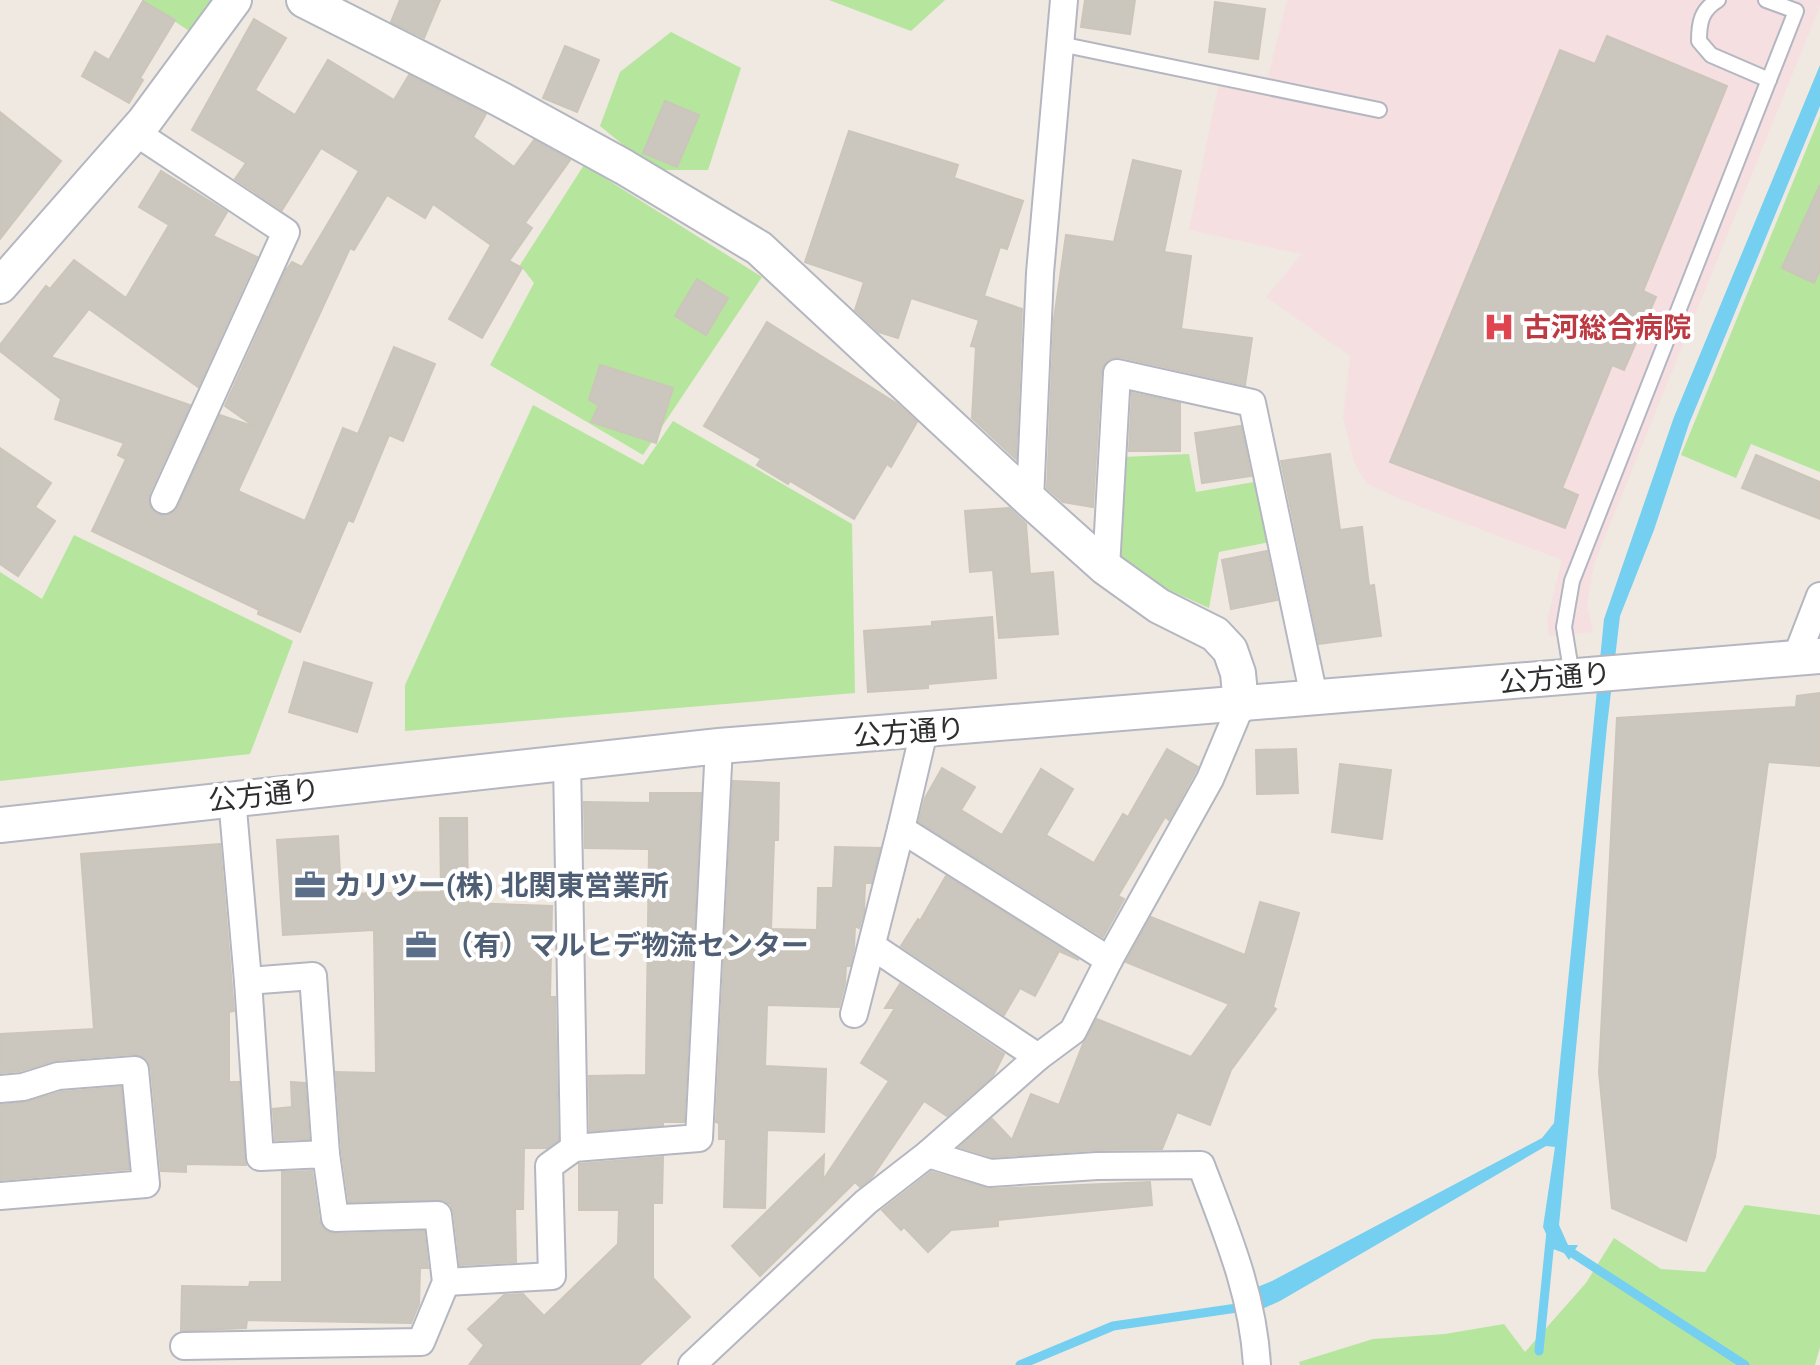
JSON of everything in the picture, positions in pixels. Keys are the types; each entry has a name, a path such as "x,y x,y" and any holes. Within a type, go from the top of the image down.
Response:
{"street":[{"path":"0,286 135,132 234,0"},
{"path":"304,0 500,99 624,167 759,248 1106,568 1159,606 1215,634 1230,650 1238,673 1241,705 1210,779 1073,1031 1038,1057 928,1154 866,1202 692,1365"},
{"path":"1030,500 1040,273 1064,0"},
{"path":"135,132 286,232 164,500"},
{"path":"1106,568 1117,373 1252,403 1314,697"},
{"path":"1808,657 1820,596"},
{"name":"公方通り","path":"0,825 719,746 1808,657"},
{"path":"854,1014 924,731"},
{"path":"446,1282 552,1276 549,1166 574,1148 699,1138 719,746"},
{"path":"567,762 574,1148"},
{"path":"232,798 260,1157 326,1154"},
{"path":"901,829 1109,960"},
{"path":"872,946 1038,1057"},
{"path":"184,1346 301,1355 421,1342 446,1282 438,1215 335,1218 326,1154 313,976 248,981"},
{"path":"0,1089 23,1087 58,1076 135,1070 146,1184 0,1196"},
{"path":"928,1154 990,1173 1097,1166 1201,1165 1241,1270 1256,1341 1257,1365"}],"lane":[{"path":"1718,0 1699,19 1699,41 1711,55 1769,80"},
{"path":"1572,677 1564,627 1572,581 1796,11 1766,0"},
{"path":"1060,44 1379,110"}],"shaded area":[{"name":"古河総合病院","path":"1287,0 1820,0 1594,564 1587,604 1593,632 1549,636 1547,621 1562,560 1400,499 1366,483 1354,462 1343,417 1350,356 1266,297 1302,254 1189,230 1222,68 1268,77"}],"green space":[{"path":"142,0 224,0 200,38"},
{"path":"829,0 945,0 911,31"},
{"path":"671,32 741,68 708,170 654,170 600,126 620,72"},
{"path":"1820,116 1820,472 1751,444 1736,478 1681,455"},
{"path":"584,165 762,277 643,455 490,365 534,283 520,265"},
{"path":"533,405 643,465 673,421 852,524 855,693 405,731 405,685"},
{"path":"1189,454 1196,492 1254,482 1270,542 1219,552 1209,608 1169,590 1115,554 1123,457"},
{"path":"74,535 293,641 250,754 0,781 0,572 42,599"},
{"path":"1745,1205 1820,1215 1820,1347 1815,1365 1300,1365 1299,1362 1373,1339 1445,1334 1504,1324 1525,1352 1586,1283 1614,1238 1661,1269 1705,1272"}],"water":[{"path":"1820,65 1820,106 1689,424 1654,530 1620,616 1559,1225 1568,1245 1578,1245 1569,1260 1564,1253 1553,1249 1543,1227 1555,1147 1546,1146 1280,1301 1240,1319 1233,1297 1272,1281 1542,1138 1554,1123 1604,619 1674,417"}],"building":[{"path":"400,0 440,0 424,38 391,22"},
{"path":"1085,0 1135,0 1130,34 1081,27"},
{"path":"143,1 175,20 140,78 143,80 129,103 82,76 95,52 109,60"},
{"path":"1215,2 1265,9 1258,59 1209,52"},
{"path":"254,19 286,38 255,90 295,115 328,60 394,100 409,75 486,114 473,137 514,167 534,140 570,160 525,223 532,228 509,261 522,268 482,338 449,319 491,245 433,204 425,218 387,195 354,250 350,248 238,491 305,521 343,428 358,434 394,347 435,364 403,441 389,435 353,522 348,520 300,632 92,531 126,459 118,455 124,443 55,419 61,399 0,351 0,345 46,286 50,289 74,260 126,298 169,225 139,207 161,171 227,212 213,236 257,257 198,387 89,309 51,357 190,405 149,494 151,509 158,515 173,513 178,507 220,415 255,427 225,406 286,270 292,262 302,267 359,171 321,148 282,210 235,179 246,163 192,130"},
{"path":"1607,36 1727,86 1643,291 1656,297 1624,370 1612,365 1562,488 1578,495 1565,528 1390,462 1560,50 1595,64"},
{"path":"565,46 599,60 577,112 543,98"},
{"path":"665,101 699,115 677,167 643,153"},
{"path":"0,112 61,161 0,239"},
{"path":"849,131 958,165 954,178 1023,201 1007,249 1000,247 984,296 1022,309 1016,459 972,418 976,347 971,346 979,320 911,298 898,338 879,332 855,310 864,282 805,262"},
{"path":"1133,160 1181,171 1164,252 1191,256 1181,329 1252,338 1245,385 1120,357 1111,358 1104,364 1093,507 1063,502 1047,488 1054,319 1066,235 1114,242"},
{"path":"1820,185 1820,270 1814,283 1782,268"},
{"path":"697,279 728,298 706,335 675,316"},
{"path":"767,322 896,403 917,422 891,467 887,464 854,519 757,465 761,459 704,426"},
{"path":"600,365 673,388 656,443 591,422 599,405 589,400"},
{"path":"1132,393 1180,403 1180,451 1129,451"},
{"path":"1241,426 1251,476 1202,483 1195,433"},
{"path":"0,448 51,483 35,507 55,521 18,576 0,564"},
{"path":"1330,454 1340,530 1362,527 1369,586 1374,585 1381,636 1319,644 1281,461"},
{"path":"1756,455 1820,482 1820,519 1742,488"},
{"path":"1009,508 1026,524 1030,574 1053,572 1058,634 999,638 993,570 970,572 965,511"},
{"path":"1267,551 1277,600 1231,609 1222,560"},
{"path":"992,617 996,678 928,684 928,688 868,692 864,631 932,626 932,622"},
{"path":"304,662 372,683 357,732 289,712"},
{"path":"1820,693 1820,766 1768,762 1715,1157 1686,1241 1612,1208 1599,1072 1617,718 1796,707 1797,696"},
{"path":"1167,749 1198,767 1169,820 1165,817 1118,896 1124,899 1103,937 919,822 925,798 942,768 975,787 961,810 1002,835 1041,769 1073,789 1046,835 1094,863 1123,814 1128,817"},
{"path":"1296,749 1298,793 1257,794 1256,750"},
{"path":"1340,764 1391,770 1382,839 1332,832"},
{"path":"733,781 779,783 771,929 817,930 818,888 833,888 835,847 880,848 871,883 865,883 864,911 859,928 855,926 854,948 850,966 846,966 839,1007 767,1005 765,1066 826,1069 824,1132 767,1130 765,1208 724,1207 726,1139 719,1139 719,1123 716,1122"},
{"path":"650,793 701,793 684,1122 590,1131 589,1076 646,1075 649,849 585,848 584,802 650,803"},
{"path":"440,818 467,818 468,903 552,906 550,997 555,997 558,1140 547,1148 524,1148 523,1209 515,1209 516,1262 460,1265 454,1213 451,1205 444,1200 349,1202 336,1072 376,1073 374,930 283,935 277,840 338,836 341,894 441,892"},
{"path":"220,844 234,1011 229,1012 229,1082 239,1082 246,1165 186,1164 186,1172 161,1171 148,1060 134,1054 57,1060 20,1071 0,1073 0,1034 94,1029 81,854"},
{"path":"946,876 1079,960 1059,951 1035,996 1020,988 1004,1015 901,946 918,919 920,921"},
{"path":"1260,902 1299,913 1273,1007 1276,1009 1231,1070 1210,1125 1177,1112 1162,1149 992,1157 960,1147 992,1119 1012,1140 1031,1094 1059,1105 1083,1044 1097,1019 1191,1057 1229,1004 1126,962 1151,917 1245,955"},
{"path":"900,984 1004,1054 993,1076 947,1116 924,1101 872,1177 860,1187 855,1182 760,1276 732,1246 824,1155 823,1180 889,1081 861,1063 895,1008 885,1008"},
{"path":"291,1082 305,1083 309,1139 275,1140 273,1109 292,1107"},
{"path":"121,1087 129,1169 0,1180 0,1105 27,1102 61,1092"},
{"path":"663,1157 662,1203 653,1203 653,1278 690,1317 639,1365 469,1365 484,1345 468,1329 504,1295 523,1294 544,1316 618,1244 619,1210 579,1210 579,1164"},
{"path":"312,1171 319,1220 327,1232 424,1231 428,1268 420,1268 419,1304 411,1323 247,1320 246,1328 181,1331 182,1286 249,1287 250,1282 282,1282 282,1172"},
{"path":"931,1172 990,1189 1150,1182 1152,1205 998,1220 998,1226 951,1230 928,1252 882,1210"}],"waterway":[{"path":"1539,1351 1551,1231"},
{"path":"1563,1247 1745,1365"},
{"path":"1020,1365 1113,1326 1237,1308"}],"place":[{"name":"古河総合病院","path":"1499,327"},
{"name":"カリツー(株) 北関東営業所","path":"310,885"},
{"name":"（有）マルヒデ物流センター","path":"421,945"}]}
